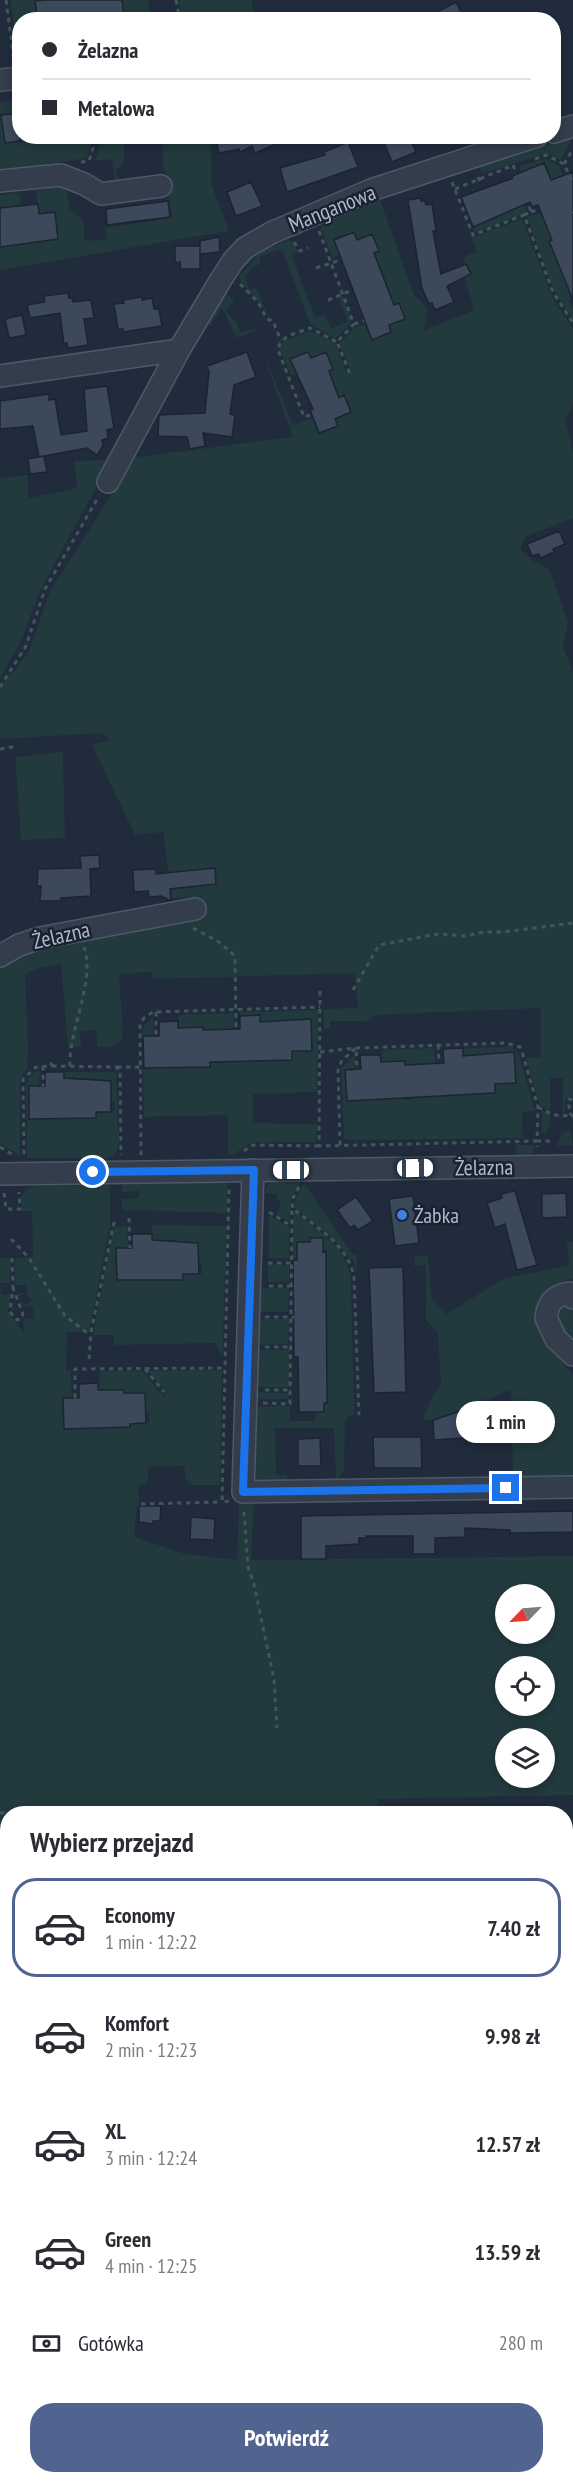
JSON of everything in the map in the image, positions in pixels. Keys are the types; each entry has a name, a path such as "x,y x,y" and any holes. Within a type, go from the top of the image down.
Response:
{"street":[{"name":"Manganowa","path":"108,482 179,350 233,261 255,241 371,190 512,144"},
{"path":"0,181 62,175 101,194 161,186"},
{"path":"0,376 179,350"},
{"name":"Żelazna","path":"0,956 19,945 40,938 189,910"},
{"name":"Żelazna","path":"0,1174 573,1167"},
{"path":"254,1170 247,1316 243,1492 573,1487"},
{"path":"573,1298 569,1293 560,1295 551,1301 546,1318 556,1339 573,1355"}],"path":[{"path":"6,0 12,40"},
{"path":"62,175 60,165 89,161 94,144"},
{"path":"564,164 573,149"},
{"path":"525,162 546,155 564,164 573,183"},
{"path":"455,189 479,177 513,165 516,172"},
{"path":"449,175 473,235 539,209"},
{"path":"479,177 481,186"},
{"path":"528,203 531,213"},
{"path":"524,215 553,292 573,324"},
{"path":"317,227 354,324"},
{"path":"289,238 300,251 308,248"},
{"path":"315,268 341,260"},
{"path":"238,280 258,302 267,319 273,321 281,341 278,350 304,417 310,415"},
{"path":"328,300 352,290"},
{"path":"337,342 354,324 364,321"},
{"path":"281,341 310,328 337,342 350,374"},
{"path":"290,381 296,379"},
{"path":"0,687 26,646 45,589 108,482"},
{"path":"0,748 12,747 14,744"},
{"path":"189,910 189,925 194,930 219,942 235,956 236,1029"},
{"path":"353,990 379,945 438,934 466,936 483,932 503,932 573,923"},
{"path":"70,1066 69,1051 84,987 86,954 78,931"},
{"path":"320,991 319,1146 550,1141"},
{"path":"141,1160 140,1024 144,1018 156,1012 320,1007"},
{"path":"156,1012 156,1036"},
{"path":"320,1052 356,1048 506,1043 520,1047 538,1107 536,1167"},
{"path":"438,1045 439,1063"},
{"path":"356,1048 357,1070"},
{"path":"340,1145 338,1070 342,1060 356,1048"},
{"path":"50,1060 52,1066"},
{"path":"43,1066 43,1086"},
{"path":"24,1161 23,1079 36,1067 140,1067"},
{"path":"116,1067 121,1075 121,1160"},
{"path":"538,1107 553,1115 573,1117 569,1099 573,1100"},
{"path":"222,1483 230,1179"},
{"path":"245,1396 290,1404 292,1208 293,1198 301,1184"},
{"path":"0,1187 5,1194 6,1209"},
{"path":"292,1208 332,1239 351,1265 354,1276 359,1415"},
{"path":"89,1359 91,1332 115,1218"},
{"path":"129,1218 130,1248"},
{"path":"11,1239 29,1258 65,1316 87,1332 91,1332"},
{"path":"12,1258 13,1288 10,1311 17,1320 21,1319 23,1314 13,1288"},
{"path":"249,1263 292,1263"},
{"path":"249,1286 292,1286"},
{"path":"247,1316 292,1317"},
{"path":"246,1347 290,1347"},
{"path":"75,1398 75,1370 225,1368"},
{"path":"145,1369 164,1392"},
{"path":"245,1396 290,1390"},
{"path":"243,1492 246,1556 274,1680 277,1728"},
{"path":"141,1504 222,1502"}],"green space":[{"path":"10,0 44,0 35,2 37,12 12,13"},
{"path":"122,0 148,0 150,12 124,12"},
{"path":"179,0 252,0 253,12 181,12"},
{"path":"12,100 12,114 1,115 5,143 91,144 87,158 59,162 56,169 6,175 0,170 0,102"},
{"path":"570,138 572,140 561,160 546,153 482,174 479,165 550,144 561,144 561,141"},
{"path":"100,144 125,144 123,166 116,169 118,180 115,180 112,159 95,161"},
{"path":"163,144 211,144 211,183 229,231 0,270 0,247 58,239 55,212 39,214 36,190 65,186 70,209 83,220 85,241 107,239 105,228 172,218 166,173 162,163"},
{"path":"546,159 559,166 563,176 551,180 544,163 521,174 519,166"},
{"path":"19,193 23,215 0,214 0,195"},
{"path":"380,200 414,295 428,309 424,330 474,310 461,267 466,256 477,252 472,238 522,219 554,301 573,328 573,404 565,420 573,451 573,518 525,537 520,549 535,562 550,570 568,622 563,647 573,671 573,1097 565,1097 565,1113 563,1113 563,1078 550,1078 550,1112 539,1103 526,1058 541,1057 541,1008 374,1015 366,1021 330,1021 330,1029 324,1029 324,1009 358,1008 355,973 153,979 151,972 119,974 122,1040 111,1047 97,1047 96,1030 80,1031 81,1047 68,1048 61,964 39,968 25,974 28,1048 27,1069 20,1079 20,1156 0,1144 0,962 63,940 204,915 200,897 172,898 163,832 135,835 92,745 110,740 103,733 0,739 0,687 29,652 50,591 136,457 293,437 259,343 293,425 313,418 319,433 338,426 335,419 351,412 344,396 339,397 329,371 333,369 326,352 311,358 308,352 290,359 296,374 291,376 279,347 284,341 310,331 335,343 347,373 350,370 339,344 354,328 366,324 372,340 391,332 389,325 404,319 394,305 374,253 379,251 372,235 357,240 353,232 334,239 340,255 332,258 321,228 324,222"},
{"path":"524,205 527,213 474,233 473,227"},
{"path":"541,212 552,240 549,242 573,298 569,300 573,310 573,320 553,288 527,217"},
{"path":"288,240 294,243 298,252 291,254 315,317 325,315 331,328 348,322 339,298 343,296 352,322 335,339 310,324 282,249 259,257 261,264 250,268 251,271 242,278 246,278 250,290 257,288 265,310 241,282 239,276 260,253"},
{"path":"228,294 234,301 226,311 236,322 241,333 254,329 256,331 236,338 222,307 210,326 205,322 220,298"},
{"path":"111,460 41,589 20,643 0,678 0,478 27,475 29,498 77,488 74,461"},
{"path":"63,752 65,838 21,840 15,757"},
{"path":"318,1010 317,1092 253,1094 253,1123 317,1124 316,1142 253,1142 232,1155 228,1154 228,1115 144,1117 142,1031 153,1017 153,1036 143,1036 144,1068 210,1067 210,1059 216,1062 257,1058 257,1061 282,1057 282,1060 292,1060 292,1051 312,1051 312,1041 309,1041 311,1019 291,1020 291,1027 260,1025 259,1015 240,1016 240,1012"},
{"path":"234,1013 233,1030 204,1035 203,1027 179,1031 178,1015"},
{"path":"512,1047 519,1054 535,1111 522,1112 523,1138 349,1140 344,1138 341,1068 355,1055 355,1070 345,1070 347,1101 355,1101 355,1098 377,1097 378,1101 387,1100 388,1097 403,1097 403,1100 413,1099 413,1093 485,1091 485,1094 495,1093 495,1084 514,1061 514,1052 494,1053 494,1060 463,1057 463,1048"},
{"path":"432,1048 435,1063 413,1064 406,1068 405,1061 381,1064 382,1050"},
{"path":"40,1069 39,1086 29,1087 30,1119 115,1111 115,1102 111,1101 111,1081 95,1081 89,1086 89,1078 64,1081 64,1072 116,1072 119,1143 115,1154 108,1158 27,1158 26,1084 31,1075"},
{"path":"542,1110 550,1115 550,1125 545,1134 542,1133"},
{"path":"570,1130 573,1145 557,1146 562,1133"},
{"path":"516,1145 533,1145 533,1157 517,1157"},
{"path":"276,1180 301,1181 291,1198 289,1222 277,1215 281,1205 277,1194 265,1193 267,1185"},
{"path":"227,1182 227,1213 122,1210 122,1199 139,1198 139,1191 122,1192 122,1184"},
{"path":"304,1183 353,1255 357,1255 357,1273 353,1260 332,1238 294,1207 296,1197"},
{"path":"110,1185 110,1226 89,1332 67,1332 66,1370 71,1371 72,1398 63,1399 64,1430 74,1430 74,1427 105,1428 105,1425 130,1427 130,1424 149,1423 145,1393 129,1393 124,1398 123,1390 98,1394 100,1371 142,1371 165,1398 165,1392 148,1371 222,1370 220,1485 192,1485 186,1480 184,1466 149,1467 147,1483 138,1486 139,1506 137,1507 134,1537 185,1554 237,1560 239,1504 254,1503 251,1560 573,1556 573,1795 378,1799 378,1806 0,1806 0,1283 1,1295 11,1295 8,1311 24,1333 23,1319 34,1319 33,1307 22,1305 32,1301 26,1293 19,1296 18,1294 28,1292 26,1285 15,1285 15,1258 33,1257 32,1211 22,1211 24,1192 34,1186"},
{"path":"294,1211 337,1247 348,1266 351,1277 354,1413 345,1420 344,1470 336,1482 259,1483 252,1475 254,1407 290,1406 290,1421 315,1421 315,1412 324,1412 324,1403 327,1402 326,1273 323,1264 326,1264 326,1252 323,1252 321,1238 310,1238 310,1242 297,1242 297,1260 292,1260","holes":["275,1428 334,1428 336,1477 331,1482 287,1482 287,1475 276,1475"]},
{"path":"269,1215 289,1227 289,1258 269,1258"},
{"path":"152,1225 226,1226 223,1353 220,1353 216,1343 114,1345 114,1335 93,1335 114,1227 127,1226 128,1248 116,1249 117,1280 127,1280 127,1277 183,1280 183,1274 202,1274 202,1264 198,1263 198,1243 182,1243 177,1248 176,1240 152,1244"},
{"path":"567,1242 573,1242 573,1279 566,1280 547,1295 551,1348 573,1375 573,1478 513,1479 511,1389 445,1419 422,1420 433,1395 441,1386 438,1332 426,1320 426,1265 414,1266 415,1256 428,1256 432,1300 445,1311 445,1315 506,1277 569,1265"},
{"path":"0,1258 11,1258 10,1283 0,1283"},
{"path":"268,1264 289,1265 289,1281 268,1282"},
{"path":"256,1288 289,1288 288,1312 256,1312"},
{"path":"562,1301 573,1311 573,1350 558,1333 554,1306"},
{"path":"256,1319 289,1319 288,1344 255,1345"},
{"path":"255,1350 289,1350 289,1387 254,1387"},
{"path":"254,1392 289,1393 289,1399 254,1399"}],"building":[{"path":"122,0 124,12 37,12 35,1"},
{"path":"456,2 461,12 437,12"},
{"path":"12,114 12,142 5,143 1,115"},
{"path":"217,144 276,144 255,153 252,146 240,152 239,149 219,153"},
{"path":"349,144 358,167 287,192 280,168 325,155 324,152"},
{"path":"385,144 412,144 416,152 392,162"},
{"path":"544,163 551,180 573,172 573,300 549,241 552,240 538,205 532,207 530,202 473,227 461,197 513,178 512,176"},
{"path":"251,182 262,206 236,216 227,192"},
{"path":"421,198 426,205 432,204 436,231 433,231 441,274 466,264 471,274 447,286 454,302 435,310 432,303 429,304 422,288 408,200"},
{"path":"168,201 170,217 107,225 106,209"},
{"path":"38,204 39,214 55,212 58,239 0,247 0,208"},
{"path":"354,232 357,240 372,234 379,251 374,253 394,305 399,303 405,319 389,325 391,332 372,340 334,240"},
{"path":"219,237 220,252 200,254 200,269 181,269 180,262 175,263 175,246 200,246 200,241"},
{"path":"68,293 73,302 91,300 94,318 84,319 88,345 68,348 67,343 64,344 60,313 30,318 27,305 45,302 44,296"},
{"path":"142,297 142,300 152,298 154,309 159,309 162,326 123,332 123,329 118,329 114,304"},
{"path":"22,315 26,335 9,338 5,319"},
{"path":"247,352 256,377 234,385 230,414 235,415 232,437 203,433 205,446 190,449 187,437 158,436 159,415 205,413 209,372 207,366"},
{"path":"308,352 311,358 326,352 333,369 329,371 339,398 344,395 351,412 335,419 338,426 319,433 310,410 313,409 290,359"},
{"path":"107,386 114,428 107,430 108,438 102,440 103,446 97,455 87,448 39,457 33,426 0,429 0,401 49,394 49,400 55,399 61,435 87,431 84,389"},
{"path":"44,456 47,472 30,474 28,459"},
{"path":"559,531 565,544 540,558 539,554 532,556 527,544"},
{"path":"99,855 100,868 90,869 91,896 61,898 61,901 40,901 41,886 37,886 38,869 81,868 80,856"},
{"path":"215,868 216,884 170,889 171,901 161,896 149,897 148,891 134,892 133,870 156,869 156,874"},
{"path":"260,1015 260,1022 311,1019 312,1051 292,1051 292,1060 210,1062 210,1067 144,1068 143,1036 159,1036 159,1022 178,1021 178,1028 240,1029 240,1016"},
{"path":"463,1048 463,1056 514,1052 516,1083 495,1084 495,1093 347,1101 345,1070 361,1069 360,1055 380,1055 381,1062 405,1061 405,1065 444,1063 443,1049"},
{"path":"45,1072 64,1072 64,1078 111,1081 111,1112 96,1112 96,1118 29,1119 29,1086 45,1086"},
{"path":"515,1191 537,1265 517,1270 505,1224 495,1228 487,1203 502,1198 501,1194"},
{"path":"566,1193 567,1217 542,1218 542,1194"},
{"path":"413,1196 419,1243 395,1246 389,1199"},
{"path":"356,1197 373,1221 358,1230 354,1225 350,1228 337,1210"},
{"path":"132,1234 152,1234 152,1240 198,1243 199,1274 183,1274 183,1280 117,1280 116,1248 132,1248"},
{"path":"310,1238 323,1238 323,1252 326,1251 327,1403 324,1403 324,1412 299,1412 298,1357 294,1357 293,1260 297,1260 297,1242 310,1242"},
{"path":"403,1267 406,1392 374,1393 369,1268"},
{"path":"98,1383 98,1390 145,1393 146,1423 130,1424 130,1427 64,1429 63,1398 79,1398 79,1384"},
{"path":"485,1403 494,1425 463,1438 434,1440 433,1420"},
{"path":"373,1437 421,1437 422,1468 374,1468"},
{"path":"320,1438 321,1466 298,1466 298,1439"},
{"path":"139,1506 161,1506 160,1521 153,1521 153,1524 139,1522"},
{"path":"573,1511 573,1532 510,1533 510,1530 465,1528 465,1537 435,1538 435,1554 413,1554 413,1536 366,1536 366,1538 359,1538 359,1544 326,1546 326,1559 301,1559 301,1516"},
{"path":"191,1517 215,1519 214,1540 190,1539"}],"place":[{"name":"Żabka","path":"402,1215"}],"route":[{"path":"93,1172 254,1170 247,1316 243,1492 506,1488"}]}
